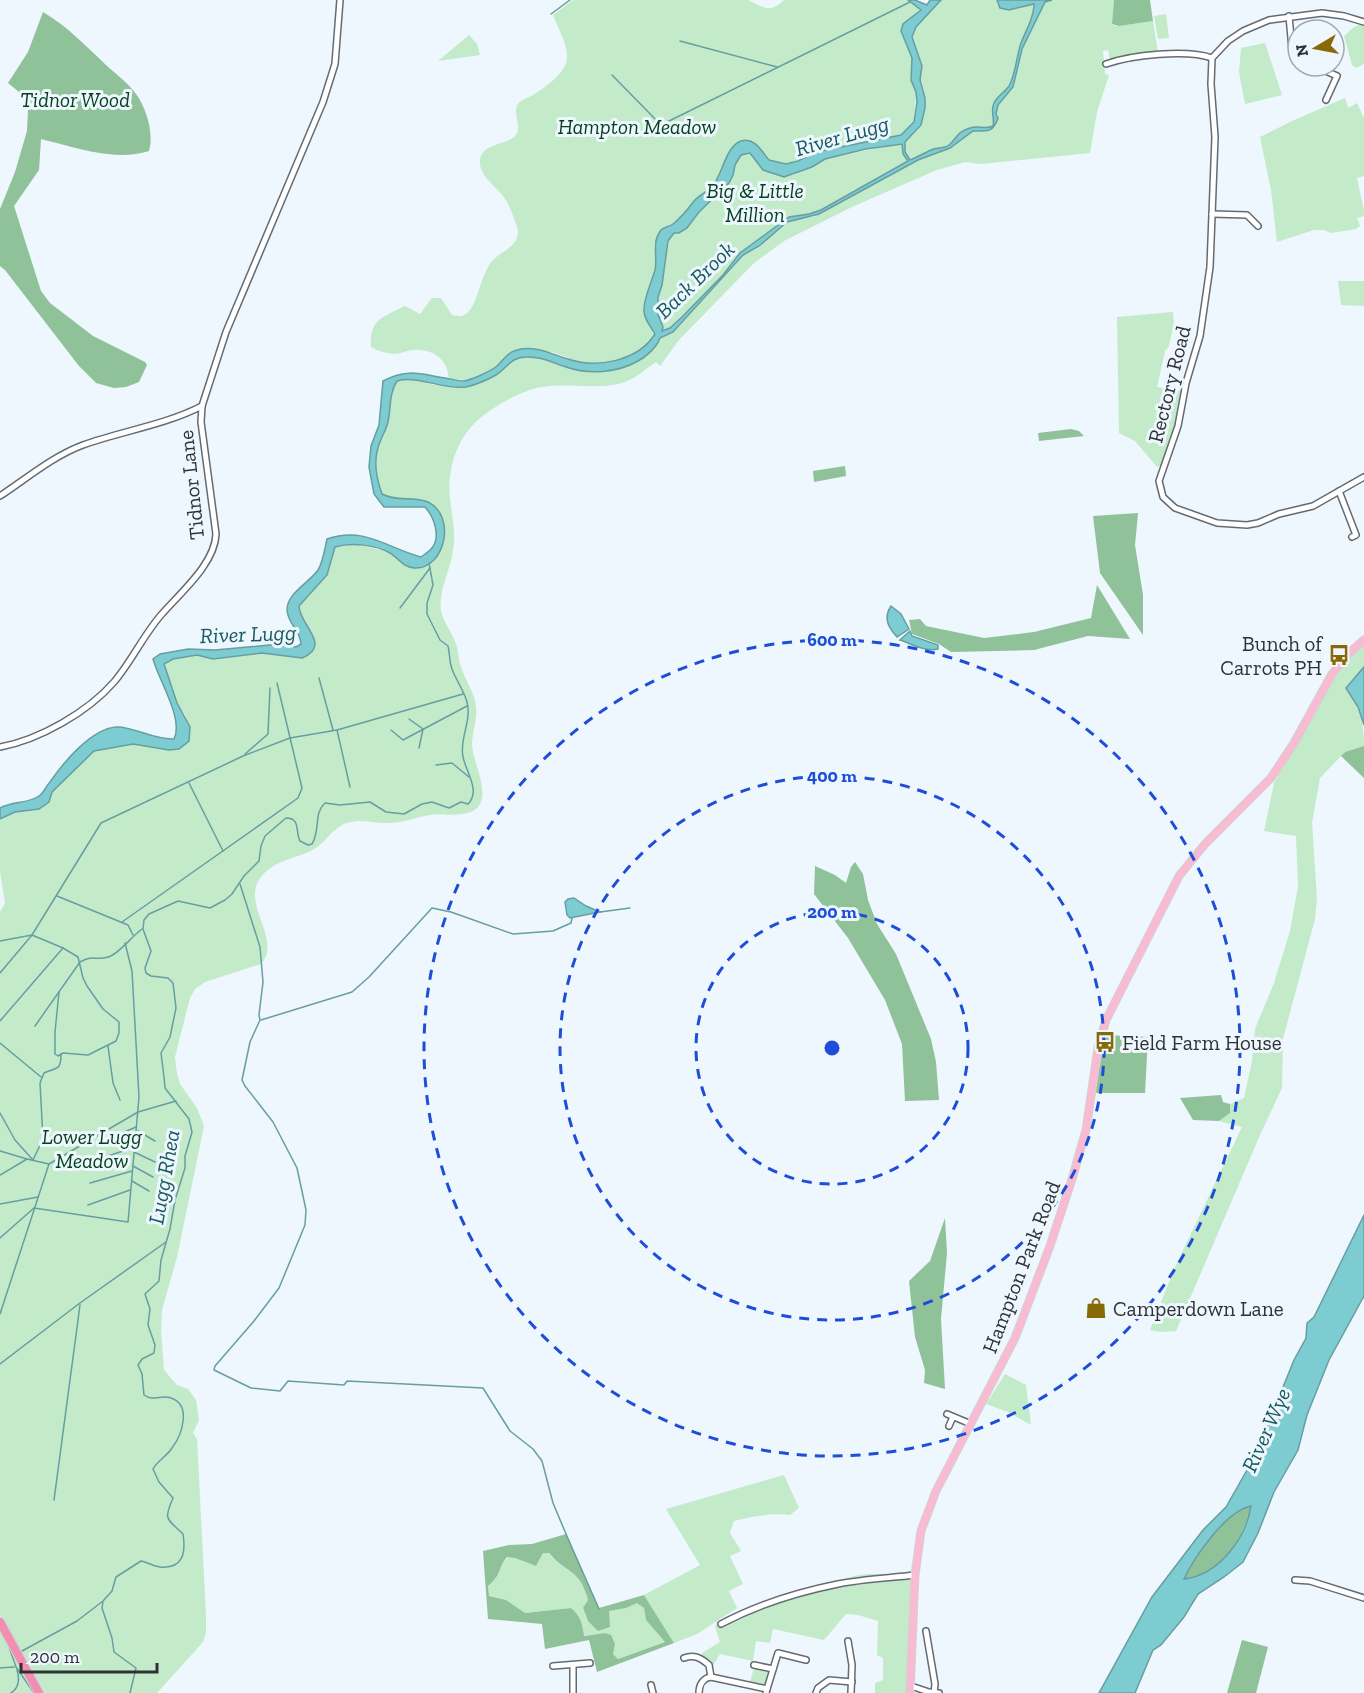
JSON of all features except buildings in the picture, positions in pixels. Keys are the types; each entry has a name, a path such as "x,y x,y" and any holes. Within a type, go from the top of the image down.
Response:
{"highway":[{"path":"0,1622 39,1693"}],"main road":[{"name":"Hampton Park Road","path":"911,1690 915,1575 919,1541 926,1515 1016,1338 1063,1208 1086,1130 1095,1063 1106,1020 1168,896 1192,860 1271,778 1294,743 1332,674 1364,640"}],"street":[{"name":"Tidnor Lane","path":"0,747 40,735 85,707 105,691 119,675 156,621 187,587 213,550 216,534 201,422 202,406 226,332 324,98 335,64 340,0"},
{"path":"1106,64 1135,58 1181,54 1212,58 1228,40 1243,31 1269,20 1289,16 1312,13 1333,14 1364,22"},
{"name":"Rectory Road","path":"1212,58 1211,84 1215,129 1210,267 1200,336 1186,383 1178,426 1159,481 1163,496 1175,508 1210,521 1224,525 1247,525 1313,506 1364,477"},
{"path":"1326,100 1336,78"},
{"path":"1212,214 1246,215 1258,226"},
{"path":"0,496 83,445 181,415 202,406"},
{"path":"1339,491 1356,535"},
{"path":"949,1426 950,1416 971,1424"},
{"path":"721,1624 740,1614 794,1595 836,1584 915,1575"},
{"path":"1295,1580 1310,1581 1364,1598"},
{"path":"926,1631 935,1684 934,1693"},
{"path":"848,1641 851,1693"},
{"path":"699,1693 703,1680 711,1677 766,1691 778,1653 806,1660"},
{"path":"684,1658 690,1656 703,1660 710,1665 711,1677"},
{"path":"553,1666 590,1663"},
{"path":"573,1665 573,1693"},
{"path":"754,1665 773,1669"},
{"path":"817,1691 829,1680 852,1682"},
{"path":"651,1685 652,1693"},
{"path":"911,1690 939,1693"}],"green space":[{"name":"Hampton Meadow","path":"573,0 748,0 770,8 784,0 908,0 922,10 903,24 904,41 909,47 912,58 911,79 916,92 914,122 901,135 816,152 786,164 769,160 753,144 737,144 727,156 723,170 712,187 701,195 687,212 660,233 654,245 655,269 644,308 655,334 647,346 618,361 579,362 553,352 505,358 493,369 466,380 449,379 442,360 433,353 413,350 394,354 371,347 372,330 379,320 405,306 420,314 432,298 441,298 452,315 466,314 474,303 490,264 515,242 518,233 510,208 504,197 482,172 480,160 489,148 513,138 516,134 518,126 516,108 519,102 554,80 563,70 567,59 566,48 553,15"},
{"path":"941,0 997,0 1000,8 1034,4 1011,80 993,108 993,126 987,129 973,127 946,147 933,149 910,160 905,153 905,142 921,125 922,88 920,80 922,65 912,37 916,27"},
{"name":"Lower Lugg Meadow","path":"1114,0 1112,25 1153,21 1158,53 1110,61 1108,50 1103,51 1105,74 1109,75 1097,112 1090,153 981,164 965,162 937,170 854,206 784,241 753,264 679,340 660,366 656,362 633,378 616,384 550,386 531,389 503,402 487,413 464,436 455,456 450,477 454,544 443,588 441,610 456,644 461,667 475,701 476,715 472,746 481,784 481,802 477,808 465,813 430,815 394,823 358,821 347,823 337,828 311,851 272,867 260,878 255,890 256,903 267,941 267,953 261,964 205,982 195,989 190,998 175,1057 180,1084 197,1108 204,1126 177,1257 162,1310 161,1330 164,1370 177,1385 188,1389 196,1400 199,1420 193,1433 197,1439 206,1615 206,1633 203,1642 157,1693 44,1693 0,1615 0,912 5,903 0,872 0,819 15,812 40,809 49,802 52,792 94,751 133,744 169,750 179,749 189,741 186,716 177,703 164,664 173,659 197,655 213,659 262,653 302,658 313,650 312,632 301,620 299,606 327,575 335,547 359,545 386,551 402,564 429,564 444,522 414,499 390,498 382,494 377,477 377,454 387,425 391,396 397,381 406,378 434,385 478,383 512,360 528,356 548,360 568,368 643,358 660,338 673,332 743,255 759,246 791,220 813,217 918,160 950,148 973,131 994,127 998,118 996,114 998,105 1013,87 1022,49 1045,2"},
{"path":"1114,0 1150,0 1153,21 1119,26 1112,24"},
{"name":"Tidnor Wood","path":"43,12 68,30 129,86 140,100 149,122 151,137 149,151 136,154 95,152 41,139 39,170 14,206 41,291 50,303 93,336 147,365 139,382 126,387 114,388 96,383 79,366 0,266 0,209 15,172 27,131 28,110 19,92 8,83 28,52"},
{"path":"1166,14 1169,38 1158,39 1154,16"},
{"path":"1364,25 1364,64 1356,68 1352,65 1346,43 1346,34 1354,27"},
{"path":"469,35 477,44 480,55 438,61"},
{"path":"1265,43 1282,95 1245,104 1239,72 1241,48"},
{"path":"1345,98 1348,108 1357,103 1364,118 1364,176 1357,178 1364,211 1364,216 1357,218 1360,226 1356,229 1331,233 1314,230 1277,242 1271,190 1260,137"},
{"name":"Big & Little Million","path":"902,143 903,154 908,161 821,210 789,217 740,253 723,275 682,317 670,328 661,332 657,306 669,238 674,233 687,228 699,212 729,183 741,155 750,153 763,170 793,175 825,159"},
{"path":"1338,281 1364,281 1364,306 1341,305"},
{"path":"1173,312 1174,324 1157,387 1181,391 1176,422 1162,465 1157,467 1135,441 1119,433 1117,317"},
{"path":"1071,429 1079,431 1084,436 1039,441 1038,433"},
{"path":"845,466 846,476 814,482 813,471"},
{"path":"1138,513 1135,545 1143,595 1143,635 1100,573 1093,516"},
{"path":"1097,585 1130,639 1088,636 1034,650 951,652 939,644 912,634 909,620 920,619 926,626 984,638 1034,632 1091,618"},
{"path":"1364,643 1364,667 1346,688 1360,716 1364,746 1345,752 1320,778 1312,823 1317,899 1315,919 1283,1039 1282,1088 1176,1331 1150,1330 1175,1267 1242,1127 1219,1121 1229,1113 1230,1104 1244,1098 1252,1061 1255,1029 1274,983 1290,931 1298,886 1296,836 1264,831 1274,783 1333,677 1346,659"},
{"path":"1364,746 1364,778 1341,756 1345,752"},
{"path":"855,862 863,874 868,900 877,924 896,954 931,1039 936,1062 939,1100 905,1101 902,1044 885,1000 848,938 814,894 815,866 846,883"},
{"path":"1106,1035 1148,1037 1145,1093 1094,1093"},
{"path":"1221,1095 1223,1102 1230,1104 1230,1113 1219,1121 1193,1120 1180,1098"},
{"path":"945,1218 947,1253 941,1319 945,1389 924,1383 925,1370 915,1337 909,1281 930,1261"},
{"path":"1005,1374 1026,1385 1031,1425 1008,1412 986,1404"},
{"path":"784,1475 799,1508 790,1515 762,1515 734,1521 730,1533 741,1551 730,1556 743,1584 729,1591 737,1608 697,1634 674,1643 644,1595 700,1565 666,1509"},
{"path":"1252,1506 1236,1542 1220,1562 1198,1576 1184,1579 1196,1558 1222,1525 1242,1510"},
{"path":"566,1534 599,1608 644,1595 674,1643 597,1672 589,1640 545,1649 542,1624 488,1619 483,1551 509,1545 532,1544","holes":["543,1553 549,1553 581,1582 588,1600 583,1608 588,1621 598,1631 610,1627 609,1611 637,1603 644,1608 646,1620 665,1642 618,1659 613,1654 615,1644 611,1635 605,1633 584,1636 580,1620 571,1608 525,1613 506,1600 489,1596 488,1586 496,1578 507,1557 536,1566"]},
{"path":"543,1553 548,1553 581,1582 588,1600 583,1609 588,1621 609,1610 626,1608 637,1602 644,1608 646,1620 665,1642 618,1659 613,1654 605,1633 583,1636 580,1620 571,1608 525,1613 506,1600 489,1596 488,1586 496,1578 508,1557 536,1566"},
{"path":"911,1573 907,1693 875,1693 875,1683 883,1680 883,1658 877,1655 878,1621 858,1615 846,1614 824,1640 773,1629 770,1643 756,1641 753,1661 720,1654 710,1671 702,1659 702,1653 720,1642 715,1626 757,1606 856,1576"},
{"path":"0,1628 35,1693 0,1693"},
{"path":"1242,1640 1268,1647 1256,1693 1227,1693"},
{"path":"754,1668 768,1672 765,1686 750,1682"}],"water":[{"path":"908,0 927,5 930,0 941,0 916,27 912,37 922,66 920,80 925,108 921,125 905,142 905,152 910,160 933,149 947,146 965,130 973,127 993,126 993,106 1011,82 1020,44 1032,18 1034,6 1034,4 1009,10 1000,8 997,0 1052,0 1045,2 1022,49 1013,87 998,105 996,114 998,118 992,129 973,131 950,148 918,160 819,214 787,222 759,246 743,255 673,332 660,338 648,354 630,365 603,372 593,372 575,370 541,359 521,357 492,377 466,387 414,380 397,381 391,396 387,425 377,454 377,477 382,494 393,498 422,500 437,509 442,518 444,530 440,552 433,560 425,566 414,568 407,566 390,553 371,546 341,545 335,547 327,575 299,606 300,613 315,641 315,647 311,653 302,658 262,653 213,659 197,655 173,659 164,664 177,703 190,727 189,741 179,749 169,750 133,744 94,751 52,792 49,802 39,809 15,812 0,819 0,808 39,796 78,748 107,729 123,727 166,739 174,739 176,721 153,659 160,654 188,649 215,650 280,644 296,647 301,644 299,634 288,615 288,604 294,593 318,570 327,539 353,535 364,537 421,557 430,550 435,543 436,532 434,521 425,507 384,507 374,494 369,467 371,446 379,425 383,381 399,374 414,373 464,381 490,370 509,353 521,349 535,349 579,362 591,363 616,360 638,351 655,334 646,319 644,305 656,265 655,244 658,235 662,229 672,225 696,199 712,187 731,149 736,144 741,141 750,141 758,146 769,160 786,164 816,152 901,135 914,122 917,102 911,80 912,58 901,31 903,24 921,10","holes":["902,144 903,154 908,161 821,210 789,217 740,253 723,275 682,317 670,328 662,331 663,327 658,314 658,297 662,285 668,241 674,233 687,228 699,212 729,183 741,155 750,153 763,170 784,177 812,167 825,159 866,149"]},
{"path":"891,606 901,614 909,629 897,637 891,630 887,618"},
{"path":"910,631 912,636 938,645 938,649 923,649 900,640"},
{"path":"1364,667 1364,725 1358,707 1346,688"},
{"path":"574,898 600,912 570,918 567,915 565,902"},
{"name":"River Wye","path":"1364,1215 1364,1296 1329,1360 1307,1415 1298,1450 1274,1492 1258,1533 1243,1562 1198,1594 1184,1617 1161,1645 1153,1650 1135,1693 1099,1693 1152,1597 1203,1530 1226,1507 1255,1456 1294,1360 1306,1338 1307,1323 1314,1317","holes":["1251,1506 1237,1542 1219,1563 1197,1576 1184,1579 1203,1547 1222,1525 1241,1510"]}],"waterway":[{"path":"551,14 570,0"},
{"path":"612,75 661,125 910,2"},
{"path":"680,41 777,67"},
{"name":"Lugg Rhea","path":"22,1651 77,1621 112,1591 116,1577 141,1561 168,1567 178,1562 183,1553 183,1534 168,1519 168,1511 173,1498 159,1482 153,1469 176,1442 182,1428 183,1413 181,1407 171,1398 151,1398 144,1395 142,1374 138,1365 142,1359 154,1353 155,1345 148,1325 150,1309 145,1294 159,1281 161,1260 192,1132 189,1119 165,1088 161,1053 170,1037 176,1008 173,983 168,978 151,976 146,973 145,968 151,951 143,929 144,920 149,914 178,901 210,908 225,900 259,861 265,836 286,818 296,823 300,841 308,845 312,844 319,812 325,803 340,805 370,802 386,812 404,814 422,804 432,802 449,808 461,802 468,804 472,799 472,781 462,750 468,716 467,702 452,669 448,646 440,640 427,614 427,603 433,585 429,563"},
{"path":"400,608 430,568"},
{"path":"319,678 333,730"},
{"path":"122,922 298,798 302,788 277,683"},
{"path":"245,754 268,734 270,688"},
{"path":"0,941 32,935 101,823 243,756 290,738 337,730 463,694"},
{"path":"391,730 403,740 467,706"},
{"path":"409,719 423,729 419,748"},
{"path":"337,730 350,787"},
{"path":"436,765 452,763 469,777"},
{"path":"189,783 223,851"},
{"path":"240,884 260,947 263,982 260,1020 250,1042 242,1080 273,1122 297,1168 306,1210 305,1225 279,1288 214,1370 251,1388 280,1391 288,1381 344,1385 347,1381 483,1388 510,1431 533,1449 542,1461 553,1503 599,1609"},
{"path":"57,896 128,925 133,935"},
{"path":"261,1020 352,992 369,977 432,908 451,912 513,934 553,931 571,923 572,918"},
{"path":"600,912 630,908"},
{"path":"35,1026 80,962 89,958 112,956 142,929"},
{"path":"0,973 32,935 63,948 78,957 87,986 103,1009 119,1022 116,1041 88,1055 63,1053 58,1056 55,1054 59,992"},
{"path":"0,1238 34,1208 128,1222 139,1097 132,971 125,943"},
{"path":"0,1021 63,948"},
{"path":"0,1043 41,1077"},
{"path":"108,1046 113,1083 120,1100"},
{"path":"0,1113 15,1140 33,1160 43,1139 40,1083 44,1073 59,1066 61,1054"},
{"path":"0,1175 27,1159 49,1164 138,1112 176,1101"},
{"path":"120,1134 136,1127"},
{"path":"138,1131 155,1141"},
{"path":"96,1160 135,1147"},
{"path":"0,1151 27,1159"},
{"path":"134,1152 155,1162"},
{"path":"0,1314 49,1164"},
{"path":"133,1166 153,1177"},
{"path":"90,1183 132,1171"},
{"path":"132,1181 149,1191"},
{"path":"88,1205 130,1190"},
{"path":"0,1204 38,1197"},
{"path":"0,1364 166,1242"},
{"path":"54,1500 80,1305"},
{"name":"Lugg Rhea","path":"103,1602 102,1608 114,1652 136,1668 130,1693"},
{"path":"0,1630 4,1637"},
{"path":"9,1647 16,1667 34,1693"},
{"path":"0,1668 14,1667"},
{"path":"11,1693 16,1689 18,1683 17,1670"}],"place":[{"name":"Bunch of Carrots PH","path":"1339,655"},
{"name":"Field Farm House","path":"1105,1042"},
{"name":"Camperdown Lane","path":"1096,1308"}],"water label":[{"name":"River Lugg","path":"842,136"},
{"name":"Back Brook","path":"695,280"},
{"name":"River Lugg","path":"248,634"}]}
